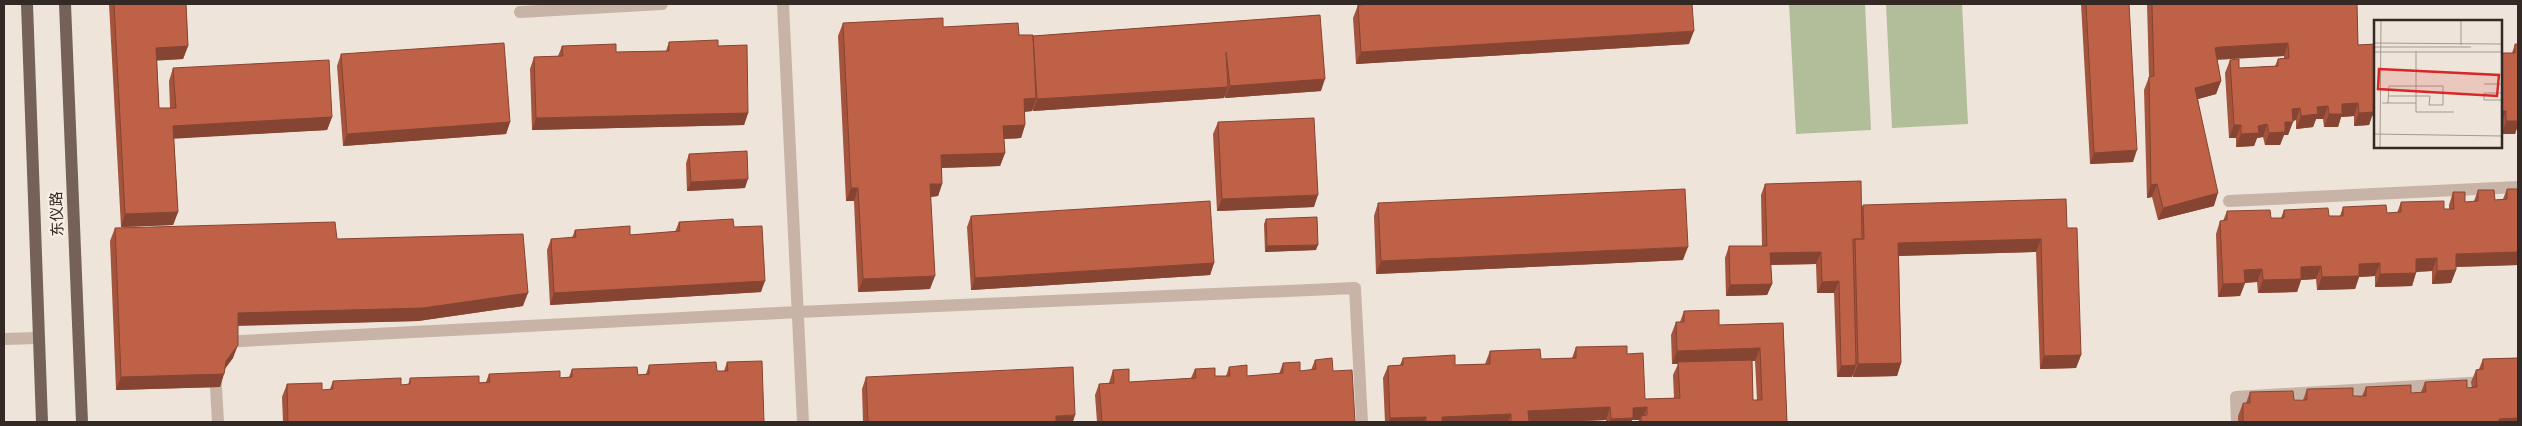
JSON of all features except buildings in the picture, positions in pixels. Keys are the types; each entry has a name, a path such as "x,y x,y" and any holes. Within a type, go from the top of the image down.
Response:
{"main road":[{"name":"东仪路","path":"27,4 42,422"},
{"name":"东仪路","path":"64,4 82,422"}],"street":[{"path":"520,12 662,4"},
{"path":"783,4 803,422"},
{"path":"2229,201 2518,187"},
{"path":"218,422 214,343 798,312 1355,288 1362,422"},
{"path":"4,339 38,338"},
{"path":"2237,422 2236,397 2518,380"}],"green space":[{"path":"1789,4 1865,4 1871,130 1796,134"},
{"path":"1886,4 1962,4 1968,124 1892,128"}]}
